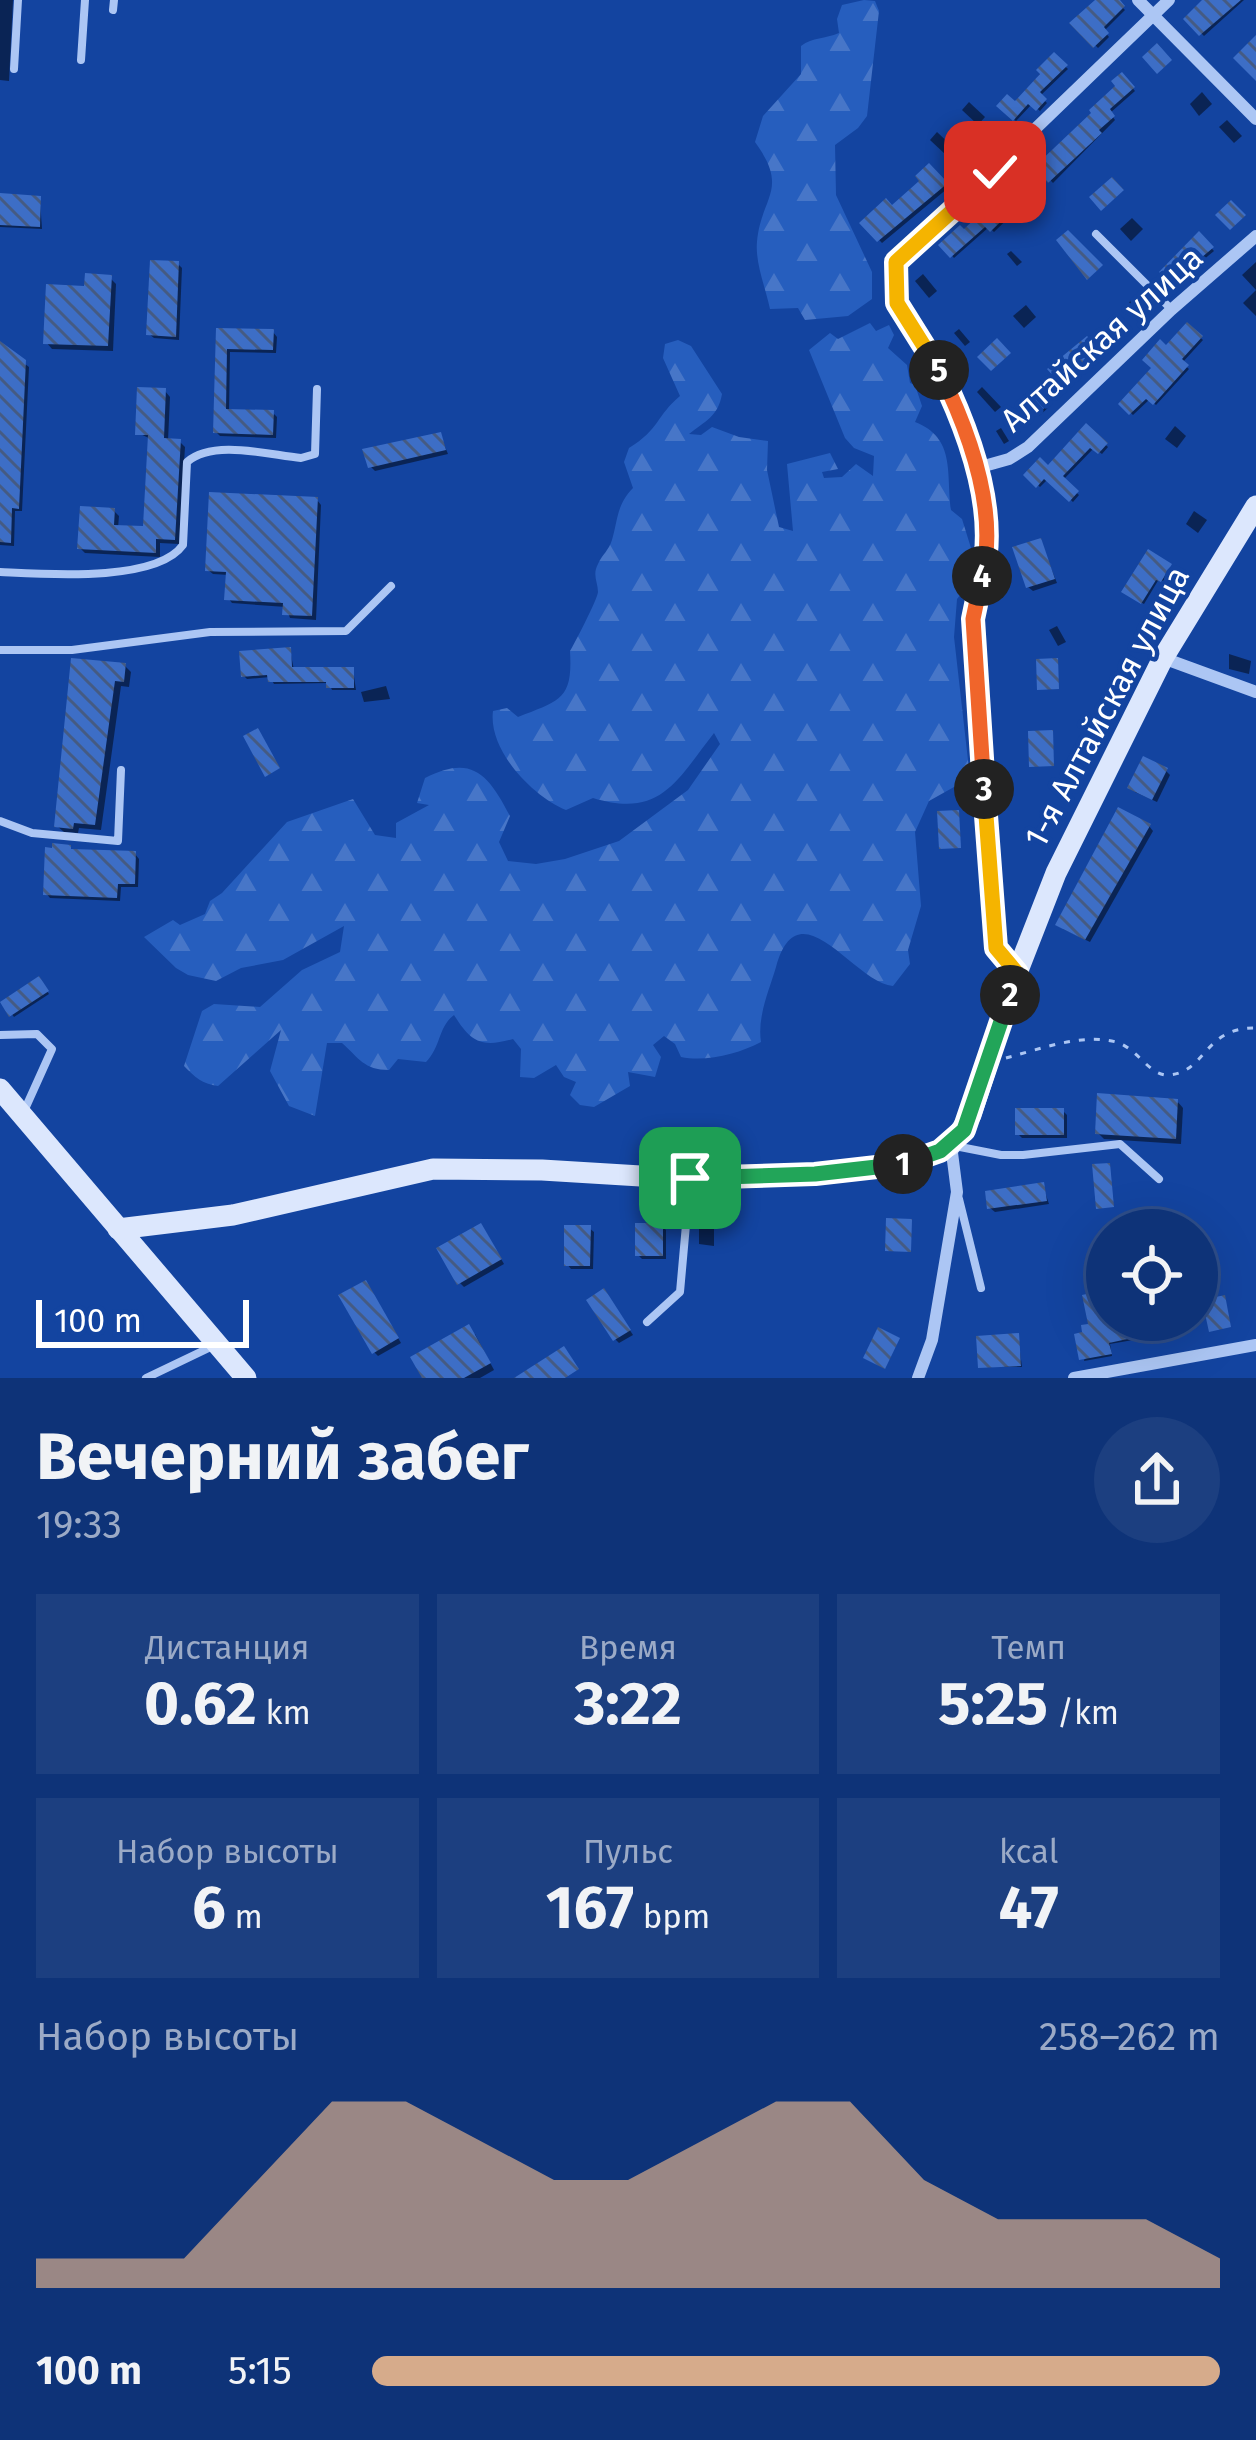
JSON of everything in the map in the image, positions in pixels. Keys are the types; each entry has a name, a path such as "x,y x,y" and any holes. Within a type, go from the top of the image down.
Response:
{"street":[{"path":"1138,0 1256,118"},
{"path":"987,542 977,467 946,384 897,303 896,262 1169,0"},
{"name":"Алтайская улица","path":"977,467 1028,447 1256,236"},
{"name":"1-я Алтайская улица","path":"951,1145 971,1115 1017,973 1056,873 1163,658 1248,531 1256,506"},
{"path":"1163,658 1256,692"},
{"path":"0,1089 246,1378"},
{"path":"118,1229 233,1215 434,1169 690,1178 867,1168 913,1162 951,1145 957,1192 924,1377"},
{"path":"1073,1378 1256,1345"}],"lane":[{"path":"14,69 18,0"},
{"path":"80,60 85,0"},
{"path":"1096,234 1171,310"},
{"path":"0,572 85,576 176,555 183,545 188,462 197,453 212,450 301,458 314,454 317,389"},
{"path":"987,542 973,619 982,768 996,948 1017,973"},
{"path":"0,650 72,650 210,632 346,631 391,586"},
{"path":"0,821 32,833 118,842 121,770"},
{"path":"0,1035 37,1034 52,1049 22,1115"},
{"path":"951,1145 1023,1156 1120,1144 1159,1179"},
{"path":"647,1322 680,1292 690,1178"},
{"path":"957,1192 981,1288"},
{"path":"146,1378 216,1344"}],"path":[{"path":"987,1064 1050,1046 1114,1041 1163,1076 1177,1074 1231,1029 1256,1028"}],"green space":[{"path":"875,1 879,11 867,116 835,145 836,195 872,272 872,299 848,316 805,320 798,308 770,309 757,250 759,226 771,193 771,171 755,142 763,116 801,74 801,46 839,33 842,5"},
{"path":"870,323 876,331 889,325 894,335 888,348 907,365 910,383 915,385 922,406 915,422 943,447 951,510 962,519 975,561 957,599 954,637 970,778 929,801 915,832 921,906 908,950 910,964 893,986 862,971 813,936 799,935 786,944 776,967 762,1014 761,1042 722,1056 691,1058 681,1057 664,1036 653,1045 661,1057 655,1077 628,1072 630,1086 594,1107 580,1105 570,1095 576,1082 564,1077 556,1065 534,1078 520,1077 521,1049 513,1039 478,1040 454,1015 426,1062 398,1059 389,1070 374,1068 342,1043 327,1043 315,1116 289,1106 270,1071 281,1030 218,1086 203,1082 184,1066 202,1011 214,1004 260,1007 302,970 340,952 344,926 283,960 241,968 216,981 176,968 144,937 173,920 180,925 205,914 210,901 287,822 353,799 375,835 396,838 396,823 429,805 417,803 425,778 467,768 486,779 510,816 499,842 508,861 536,864 619,841 688,790 720,744 714,733 677,780 651,799 616,803 593,798 566,810 515,770 498,741 493,711 507,708 518,717 554,702 566,689 570,651 598,592 596,568 633,488 624,462 629,448 647,435 680,396 663,358 665,344 678,340 691,346 722,394 714,413 689,434 701,435 712,427 768,441 767,470 779,527 793,531 787,464 830,453 838,469 822,472 824,478 842,477 856,464 873,476 874,456 854,448 845,438 809,350 830,333 838,339"}],"building":[{"path":"1095,0 1120,0 1125,6 1104,27 1109,33 1093,48 1069,23"},
{"path":"1202,0 1241,0 1199,36 1183,19"},
{"path":"1256,35 1256,81 1233,58"},
{"path":"1157,43 1172,60 1157,74 1142,57"},
{"path":"1054,52 1068,65 1040,92 1047,99 1036,111 1028,104 1013,121 996,106 1007,94 1015,101"},
{"path":"1122,72 1135,87 1110,109 1115,116 1099,130 1102,133 1048,183 1034,167 1091,113"},
{"path":"929,163 948,183 877,242 859,223 886,198 892,205 919,181 915,176"},
{"path":"1112,177 1124,190 1101,211 1089,197"},
{"path":"1015,181 1028,195 990,232 985,227 950,258 938,245 960,225 964,229"},
{"path":"0,193 41,196 40,227 0,225"},
{"path":"1231,200 1246,215 1230,230 1215,215"},
{"path":"1068,230 1103,265 1087,280 1056,240"},
{"path":"1199,231 1214,247 1170,284 1159,272"},
{"path":"150,260 179,261 176,337 146,335"},
{"path":"85,273 112,275 108,346 43,344 46,284 84,286"},
{"path":"1187,322 1203,336 1182,359 1189,365 1153,405 1146,399 1129,415 1118,404 1151,368 1142,360 1160,339 1166,345"},
{"path":"1110,327 1118,337 1047,399 1050,403 1035,416 1025,404 1055,378 1047,369 1087,336 1093,342"},
{"path":"216,328 274,329 273,350 227,349 226,409 274,410 273,435 213,433"},
{"path":"997,338 1011,353 991,371 977,357"},
{"path":"0,341 26,360 19,509 12,508 11,543 0,542"},
{"path":"137,387 166,388 164,438 181,439 175,540 156,539 156,553 77,549 80,506 115,508 114,525 143,526 148,435 135,435"},
{"path":"1086,423 1108,443 1098,454 1090,448 1063,476 1079,491 1069,502 1044,479 1036,488 1023,475 1040,457 1048,465"},
{"path":"441,432 446,450 368,468 362,449"},
{"path":"209,492 318,497 312,616 282,615 283,603 224,600 226,572 205,571"},
{"path":"1041,538 1055,579 1026,588 1012,547"},
{"path":"1148,549 1172,564 1141,604 1121,592"},
{"path":"291,647 292,667 354,667 354,688 326,688 326,682 268,682 267,675 241,677 239,651"},
{"path":"71,658 126,663 124,682 115,681 95,825 74,823 73,829 54,827"},
{"path":"1058,658 1059,689 1037,690 1036,659"},
{"path":"258,728 280,768 265,777 243,736"},
{"path":"1053,730 1054,766 1029,767 1028,731"},
{"path":"1143,756 1168,768 1152,800 1127,788"},
{"path":"1118,807 1151,824 1085,940 1055,925"},
{"path":"959,810 961,848 939,849 937,811"},
{"path":"52,843 71,845 71,849 136,851 135,884 118,884 117,898 43,895 45,847 52,848"},
{"path":"39,976 49,991 9,1017 0,1002"},
{"path":"1097,1093 1178,1099 1176,1139 1095,1134"},
{"path":"1015,1108 1064,1108 1064,1135 1015,1135"},
{"path":"1110,1163 1114,1207 1096,1209 1092,1164"},
{"path":"1044,1182 1047,1201 987,1209 985,1191"},
{"path":"886,1218 912,1219 911,1252 885,1251"},
{"path":"481,1223 502,1259 457,1285 436,1248"},
{"path":"635,1223 663,1223 663,1256 635,1256"},
{"path":"564,1225 591,1225 590,1266 564,1266"},
{"path":"366,1280 399,1338 372,1354 338,1295"},
{"path":"604,1288 631,1330 613,1341 586,1300"},
{"path":"1225,1295 1231,1327 1218,1330 1218,1297"},
{"path":"469,1324 491,1363 464,1378 422,1378 410,1357"},
{"path":"1086,1324 1086,1341 1118,1341 1109,1343 1112,1354 1079,1360 1074,1334 1082,1332 1081,1325"},
{"path":"878,1327 900,1338 885,1369 863,1358"},
{"path":"1019,1333 1021,1366 978,1368 976,1336"},
{"path":"564,1346 579,1369 565,1378 514,1378"}],"route":[{"path":"690,1178 815,1174 913,1162 951,1145 971,1115 1017,973 996,948 973,619 987,557 977,467 954,401 901,312 893,282 896,262 903,254 995,172"}]}
